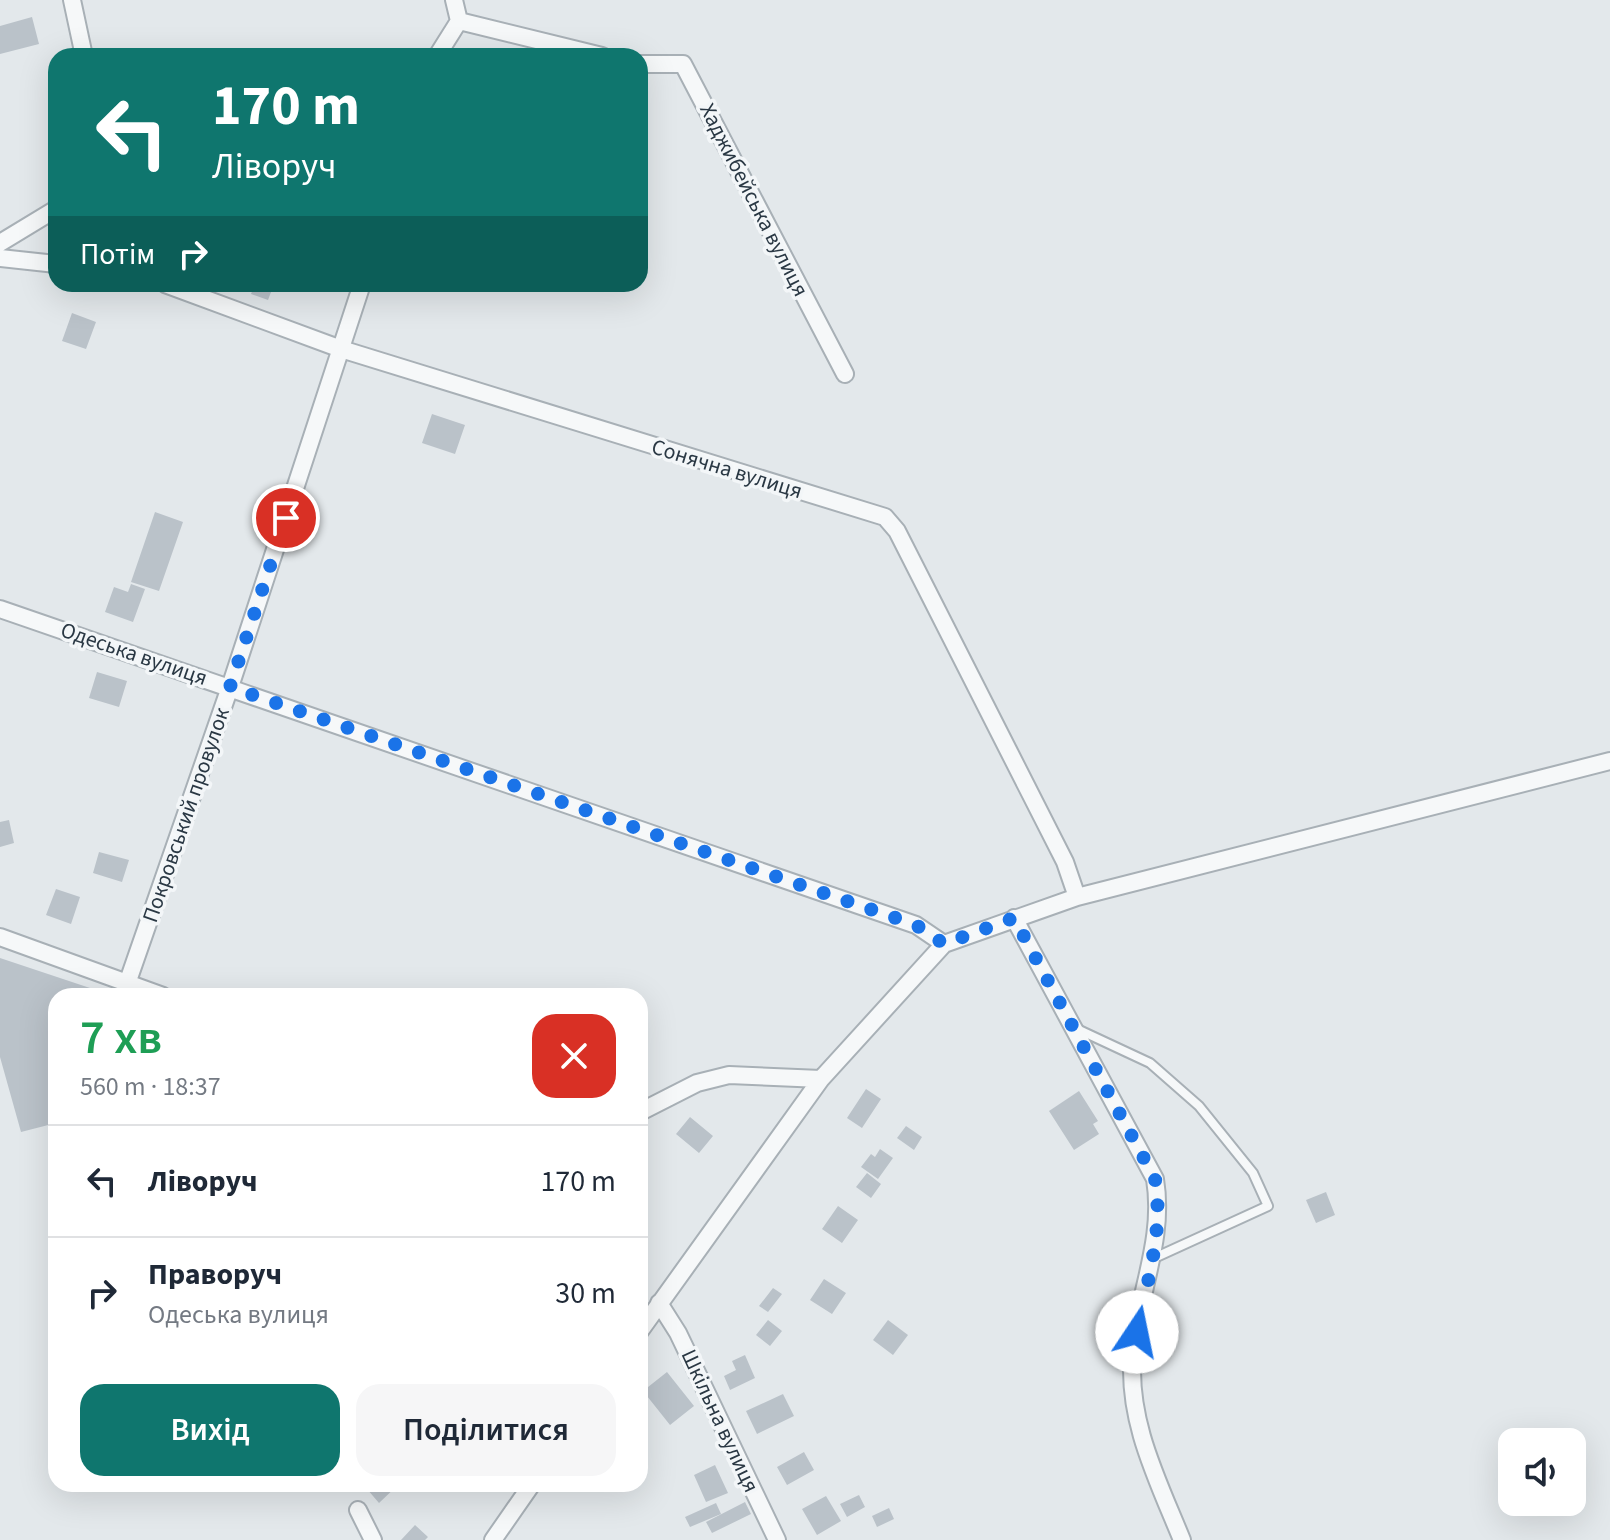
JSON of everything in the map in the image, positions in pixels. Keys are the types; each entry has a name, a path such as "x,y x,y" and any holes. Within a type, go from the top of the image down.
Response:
{"street":[{"path":"72,0 82,48"},
{"path":"442,48 459,21 454,0"},
{"path":"459,21 569,48"},
{"name":"Хаджибейська вулиця","path":"648,64 683,64 845,374"},
{"path":"0,243 48,214"},
{"path":"0,258 48,263"},
{"name":"Сонячна вулиця","path":"187,292 341,349 885,517 897,531 1065,862 1077,897"},
{"name":"Покровський провулок","path":"128,981 230,687 359,292"},
{"name":"Одеська вулиця","path":"0,609 916,925 944,944"},
{"path":"648,1319 821,1079 944,944 1077,897 1610,761"},
{"path":"1014,918 1155,1179 1159,1206 1152,1259 1132,1354 1133,1387 1137,1420 1182,1540"},
{"path":"0,937 144,988"},
{"path":"648,1108 697,1083 729,1075 821,1079"},
{"name":"Шкільна вулиця","path":"659,1303 678,1333 777,1540"},
{"path":"493,1540 526,1492"},
{"path":"358,1510 373,1540"}],"lane":[{"path":"1075,1028 1150,1063 1199,1106 1253,1173 1268,1206 1152,1259"}],"building":[{"path":"32,17 39,44 0,54 0,26"},
{"path":"252,292 271,292 268,300"},
{"path":"72,313 96,322 86,349 62,341"},
{"path":"432,414 465,425 455,454 422,443"},
{"path":"155,512 183,522 159,591 131,582"},
{"path":"131,584 145,589 133,622 105,612 114,587 128,592"},
{"path":"97,672 127,681 119,707 89,698"},
{"path":"9,820 14,843 0,847 0,822"},
{"path":"99,852 129,860 122,882 93,873"},
{"path":"56,889 80,897 71,924 46,915"},
{"path":"0,958 90,988 48,988 48,1125 21,1132 0,1057"},
{"path":"866,1089 881,1099 862,1128 847,1118"},
{"path":"1079,1091 1098,1121 1093,1124 1099,1134 1074,1150 1049,1111"},
{"path":"690,1117 713,1136 699,1153 676,1134"},
{"path":"906,1126 922,1137 914,1150 897,1138"},
{"path":"880,1149 893,1158 878,1179 861,1167 871,1154 875,1157"},
{"path":"867,1173 881,1184 871,1198 856,1187"},
{"path":"1326,1192 1335,1215 1316,1223 1306,1200"},
{"path":"838,1206 858,1220 842,1243 822,1229"},
{"path":"824,1279 846,1293 832,1314 810,1300"},
{"path":"773,1288 782,1294 768,1312 759,1306"},
{"path":"768,1320 782,1331 770,1346 756,1335"},
{"path":"888,1320 908,1335 893,1355 873,1340"},
{"path":"745,1355 755,1378 730,1390 724,1376 736,1370 732,1361"},
{"path":"667,1372 694,1406 670,1425 648,1397 648,1387"},
{"path":"783,1394 794,1416 757,1434 746,1411"},
{"path":"804,1452 814,1470 787,1485 777,1467"},
{"path":"715,1465 728,1493 706,1502 694,1475"},
{"path":"370,1492 391,1492 379,1503"},
{"path":"859,1495 865,1507 847,1517 840,1504"},
{"path":"826,1496 841,1521 817,1535 802,1509"},
{"path":"745,1502 751,1514 712,1533 706,1522"},
{"path":"716,1503 721,1514 690,1527 685,1517"},
{"path":"889,1508 894,1519 877,1527 872,1516"},
{"path":"415,1525 428,1537 425,1540 401,1540"}],"route":[{"path":"286,518 230,687 916,925 944,944 1014,918 1141,1147 1155,1179 1159,1206 1157,1233 1137,1332"}]}
